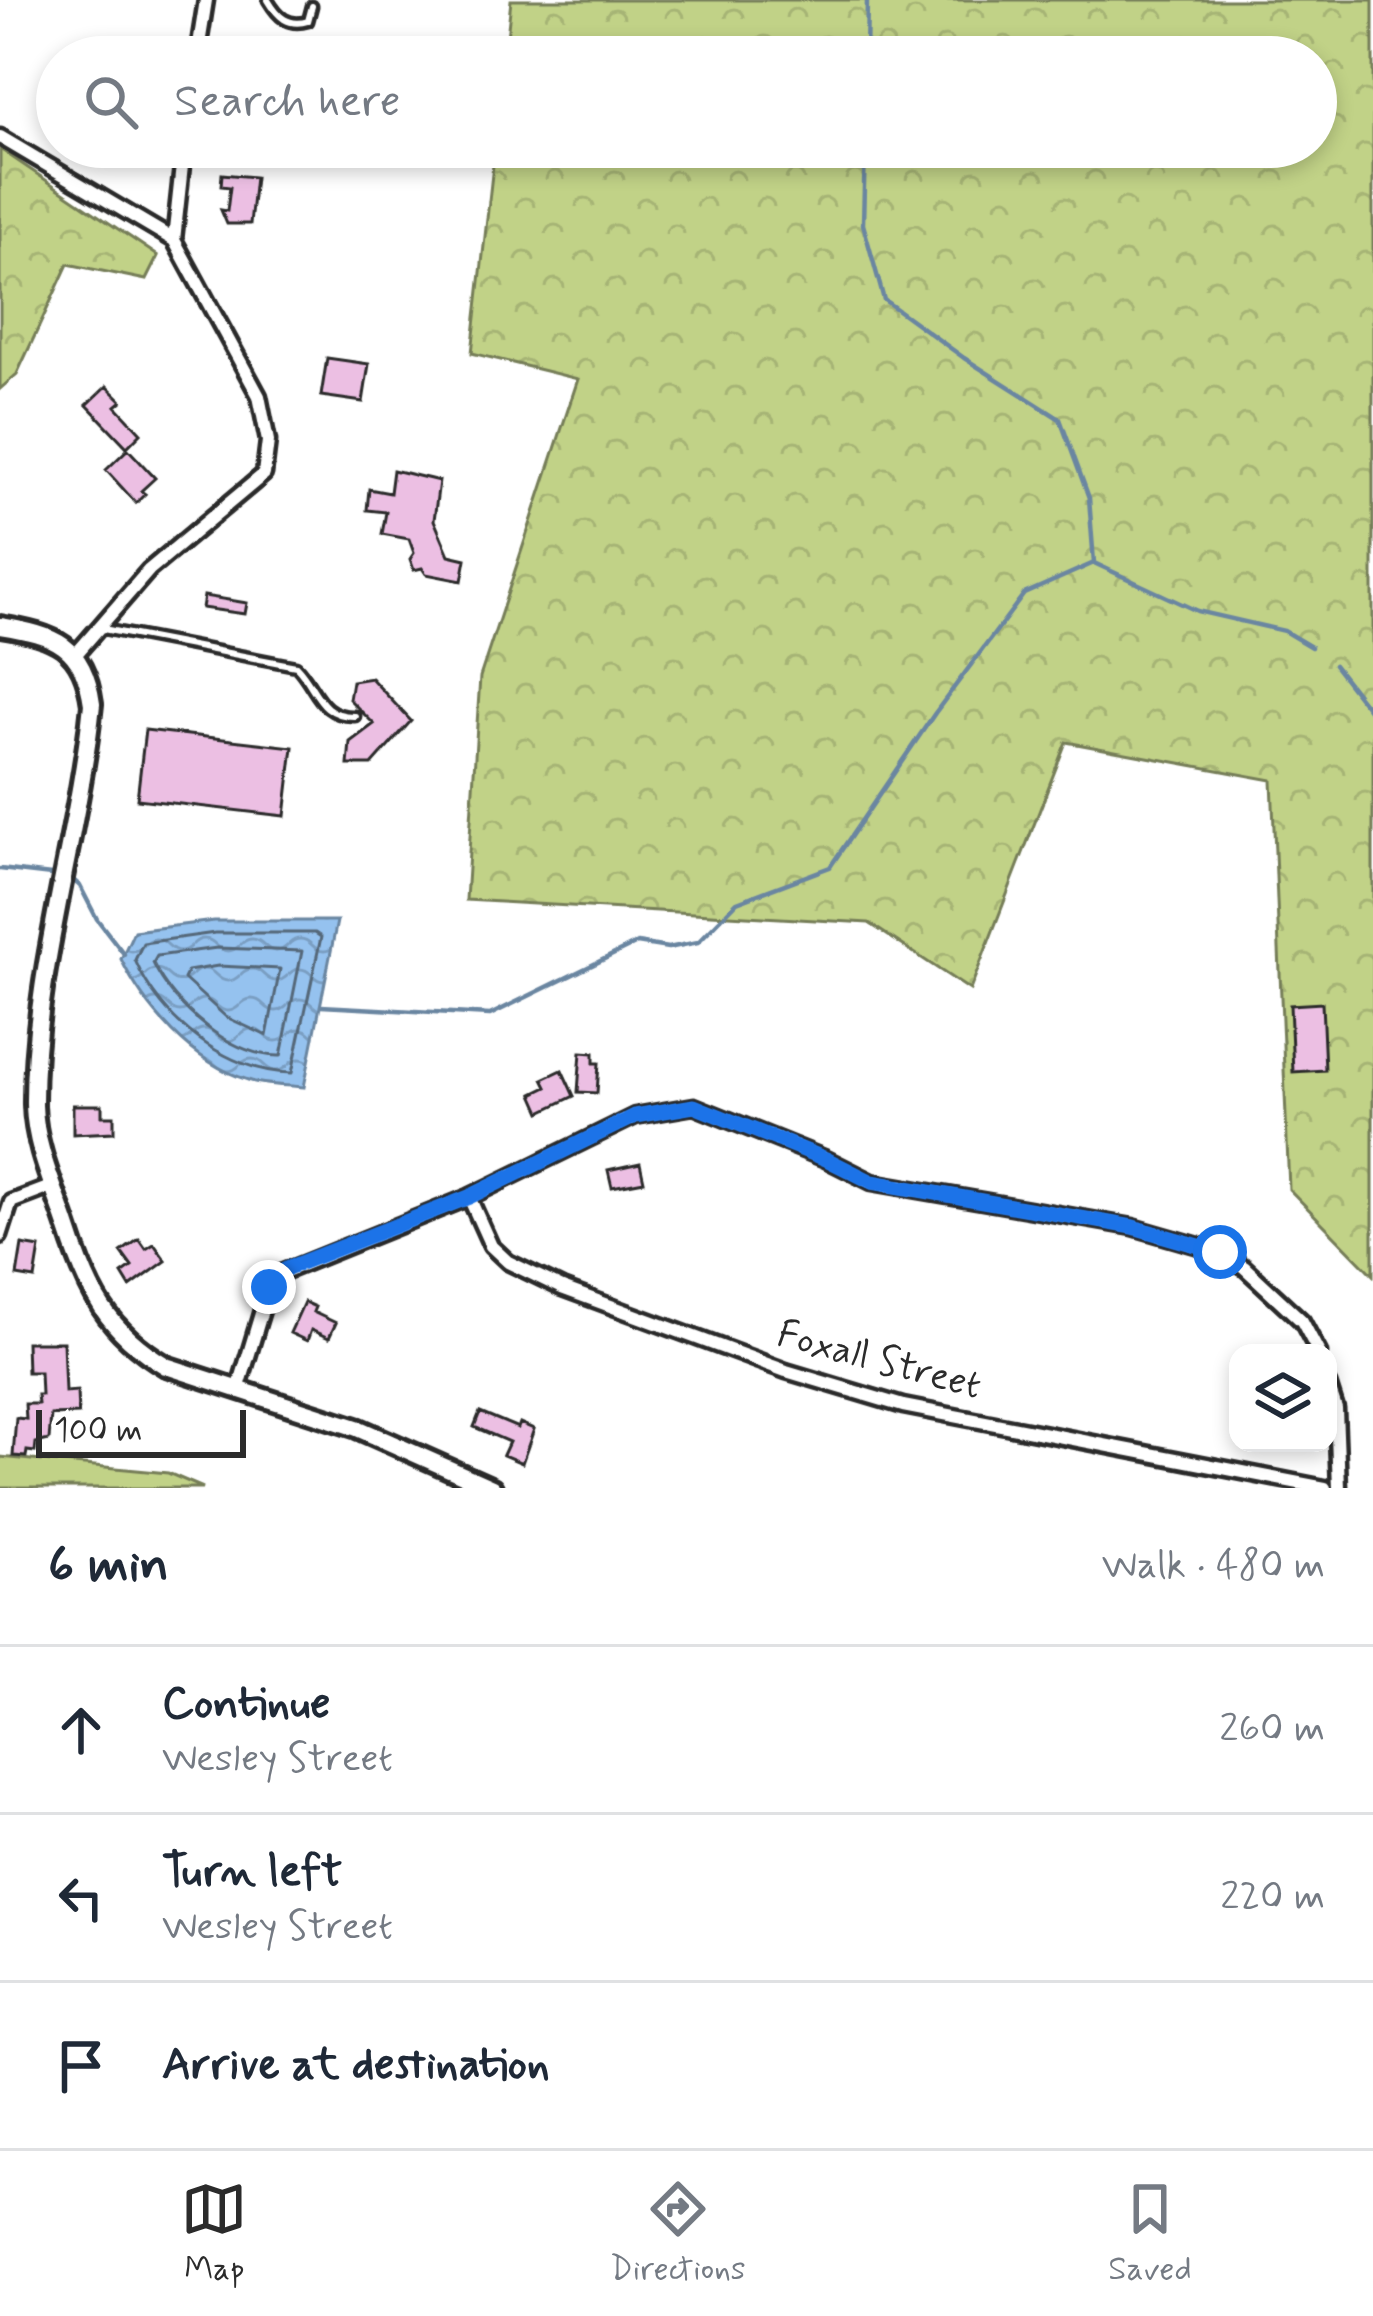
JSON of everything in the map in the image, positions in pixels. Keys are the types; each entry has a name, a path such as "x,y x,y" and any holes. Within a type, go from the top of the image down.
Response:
{"main road":[{"path":"0,626 47,637 76,654 88,674 92,704 39,1031 34,1106 53,1186 85,1283 116,1328 140,1351 166,1366 357,1428 492,1488"}],"street":[{"path":"200,36 206,0"},
{"path":"0,137 36,158"},
{"path":"52,168 174,240 259,396 268,441 264,474 149,570 76,654"},
{"path":"174,240 182,168"},
{"path":"238,1390 277,1274 469,1197 635,1116 694,1106 872,1182 1133,1227 1220,1252 1244,1267 1302,1321 1314,1344"},
{"path":"0,1236 11,1202 53,1186"},
{"name":"Foxall Street","path":"469,1197 490,1246 508,1262 562,1288 786,1371 903,1406 1324,1488"},
{"path":"1337,1435 1339,1488"}],"lane":[{"path":"268,0 283,19 296,25 308,21 312,6"},
{"path":"100,627 296,666 325,708 355,716"}],"green space":[{"path":"511,0 1373,0 1373,1275 1289,1189 1272,780 1066,742 970,990 869,923 466,900 480,677 578,379 472,353 493,168 1337,168 1337,36 507,36"},
{"path":"0,149 158,256 146,280 68,264 17,374 0,389"},
{"path":"0,1457 168,1473 203,1488 0,1488"}],"water":[{"path":"214,921 337,921 304,1087 254,1082 208,1061 157,1015 121,959 134,931"}],"building":[{"path":"222,174 255,177 250,224 227,224 221,210 227,211 230,187 221,186"},
{"path":"327,358 369,364 363,402 321,396"},
{"path":"107,386 122,401 116,406 141,433 127,447 87,405"},
{"path":"128,449 155,478 136,503 106,470"},
{"path":"393,470 439,481 434,520 449,555 466,559 462,581 426,574 422,568 414,570 409,539 382,534 386,512 367,510 369,489 390,493"},
{"path":"204,596 247,603 245,614 202,608"},
{"path":"371,678 411,721 372,765 348,765 350,742 374,724 349,699 352,681"},
{"path":"145,730 293,747 285,816 137,799"},
{"path":"1322,1003 1325,1070 1293,1072 1290,1005"},
{"path":"581,1052 594,1053 594,1063 599,1063 597,1093 578,1092"},
{"path":"562,1070 574,1096 541,1112 533,1094 547,1087 543,1079"},
{"path":"73,1105 102,1105 102,1116 114,1116 114,1132 73,1134"},
{"path":"640,1163 644,1181 612,1187 608,1170"},
{"path":"139,1239 146,1249 154,1244 166,1261 130,1287 122,1274 132,1267 121,1252"},
{"path":"22,1245 40,1248 35,1279 17,1276"},
{"path":"304,1302 336,1323 329,1338 311,1330 307,1341 290,1333"},
{"path":"26,1342 63,1342 65,1392 77,1391 78,1414 51,1415 49,1440 36,1443 35,1452 27,1451 26,1457 13,1456 16,1418 26,1419 25,1404 38,1404 37,1395 41,1395 40,1372 27,1372"},
{"path":"480,1412 518,1428 520,1423 534,1429 522,1463 503,1455 509,1442 474,1427"}],"waterway":[{"path":"866,36 867,0"},
{"path":"864,168 863,224 884,300 1060,419 1089,498 1094,563"},
{"path":"1094,563 1197,611 1284,631 1311,647"},
{"path":"321,1006 490,1015 637,943 668,948 698,942 737,902 830,867 935,713 1024,594 1094,563"},
{"path":"1334,665 1373,715"},
{"path":"0,869 60,876"},
{"path":"71,878 124,954"}],"route":[{"path":"269,1287 277,1274 290,1267 469,1197 635,1116 694,1106 872,1182 1133,1227 1220,1252"}]}
